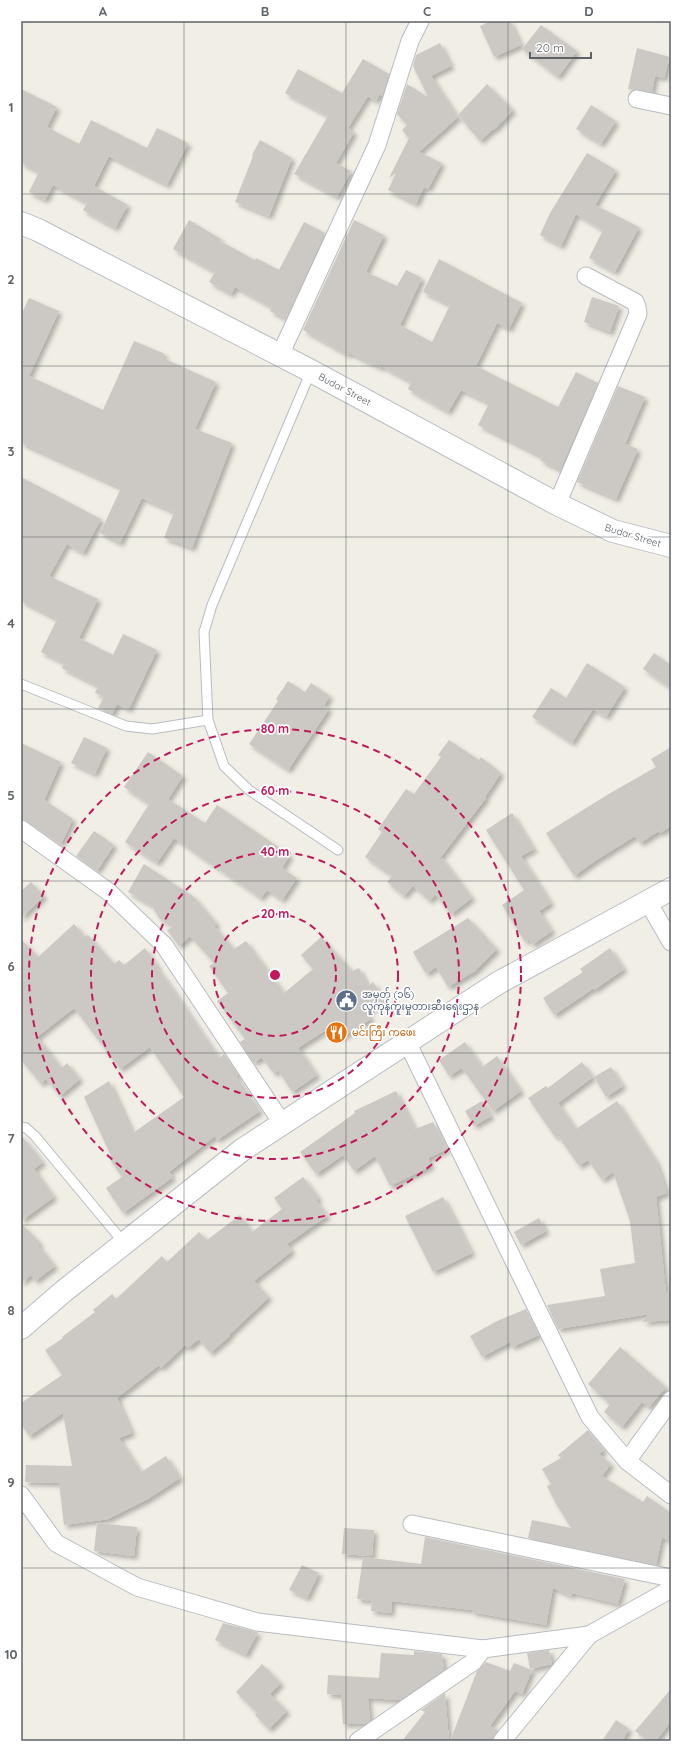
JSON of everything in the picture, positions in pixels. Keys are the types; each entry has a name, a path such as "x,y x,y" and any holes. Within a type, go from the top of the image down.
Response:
{"main road":[{"name":"Budar Street","path":"21,223 38,230 311,371 557,504 613,531 671,546"},
{"path":"21,1328 242,1150 498,983 671,889"}],"street":[{"path":"280,355 377,145 410,41 420,21"},
{"path":"637,99 671,106"},
{"path":"557,504 638,314 637,307 634,302 586,276"},
{"path":"21,829 109,892 164,946 282,1123"},
{"path":"648,902 671,942"},
{"path":"407,1042 590,1417 627,1461 671,1495"},
{"path":"627,1461 671,1400"},
{"path":"21,1495 56,1543 138,1587 257,1622 483,1649 589,1635"},
{"path":"412,1524 671,1578"},
{"path":"502,1741 589,1635 671,1589"},
{"path":"358,1741 473,1662 483,1649"}],"lane":[{"path":"311,371 212,605 204,632 208,720 224,766 249,790 338,850"},
{"path":"21,684 126,726 152,729 208,720"},
{"path":"21,1127 26,1128 35,1136 124,1244"}],"building":[{"path":"491,21 510,21 521,45 494,57 480,26"},
{"path":"541,25 577,51 558,77 522,49"},
{"path":"440,43 451,66 431,76 458,117 419,152 442,163 428,189 424,187 416,204 388,190 396,173 389,178 409,138 402,130 407,125 397,114 407,84 428,97 413,66 416,55"},
{"path":"637,48 670,57 664,78 655,76 652,92 628,89"},
{"path":"363,59 389,74 382,96 380,94 376,101 368,96 348,128 354,132 336,163 351,171 337,197 294,174 328,116 285,93 298,69 342,93"},
{"path":"487,84 513,110 494,130 493,129 480,141 458,115"},
{"path":"21,89 57,107 47,127 79,144 91,120 147,148 157,128 188,143 167,185 109,156 94,186 128,205 115,228 83,210 87,203 53,185 45,200 29,192 39,172 21,163"},
{"path":"591,105 616,121 601,144 576,129"},
{"path":"260,140 292,158 269,216 235,202 253,156 252,155"},
{"path":"587,153 616,170 595,205 639,227 615,272 589,258 603,230 576,214 561,246 540,235 550,213"},
{"path":"189,220 221,239 220,241 255,260 256,258 279,270 304,222 325,233 286,319 270,311 272,307 235,287 231,294 209,282 215,272 173,249"},
{"path":"354,220 384,235 366,272 397,286 406,270 422,278 400,325 432,342 450,305 423,292 439,259 522,303 509,329 497,323 476,366 558,407 576,372 598,383 560,470 540,460 542,457 478,425 489,403 461,390 448,412 408,389 411,382 381,366 381,368 349,353 348,355 303,330"},
{"path":"592,297 619,306 610,332 584,322"},
{"path":"29,298 59,311 29,376 103,410 134,341 165,354 163,358 216,382 195,429 232,443 192,548 164,538 174,512 142,498 120,543 100,533 121,488 21,443 21,315"},
{"path":"618,386 645,397 625,444 638,449 616,499 577,482"},
{"path":"21,477 101,519 83,553 67,544 49,576 98,599 79,638 113,655 123,634 157,650 129,709 117,704 112,714 98,708 104,697 95,693 98,686 62,668 64,663 41,652 57,619 21,601"},
{"path":"654,653 671,665 671,688 643,669"},
{"path":"587,663 625,687 606,717 593,709 572,743 532,717 551,688 566,698"},
{"path":"288,681 305,692 311,683 330,696 324,705 329,709 288,770 249,744 278,701 276,699"},
{"path":"84,737 107,748 95,774 71,763"},
{"path":"449,740 479,760 481,757 501,773 485,797 486,798 437,862 442,858 472,898 451,914 435,894 430,901 413,886 404,896 387,882 392,876 365,857 382,832 378,829 406,789 414,794 441,757 438,755"},
{"path":"21,743 61,762 44,800 73,819 61,844 21,818"},
{"path":"671,747 671,826 660,833 659,831 640,843 635,836 574,876 546,833 607,795 656,767 651,759"},
{"path":"148,752 183,776 168,799 205,823 217,805 290,855 282,868 297,878 282,900 267,890 261,898 174,838 157,863 125,842 149,804 124,787"},
{"path":"512,813 534,849 521,856 551,903 539,911 552,931 532,945 529,939 525,942 502,905 524,890 486,830"},
{"path":"94,831 114,845 97,871 76,856"},
{"path":"144,864 194,897 217,924 214,926 234,949 246,941 284,993 313,969 301,955 321,937 352,971 359,968 368,986 373,982 385,1000 367,1012 371,1019 342,1037 335,1024 298,1048 317,1075 292,1092 278,1070 274,1074 262,1057 254,1063 240,1042 245,1039 217,1001 228,993 209,966 214,963 190,936 179,946 167,930 172,927 159,918 152,906 128,892"},
{"path":"31,882 44,896 21,918 21,891"},
{"path":"468,918 497,949 475,971 448,987 436,967 426,974 413,952"},
{"path":"74,924 85,937 88,935 114,964 119,960 124,965 145,948 158,967 157,968 219,1058 224,1054 238,1074 236,1076 260,1111 217,1140 215,1136 169,1172 173,1177 123,1213 106,1188 122,1177 109,1158 111,1156 84,1097 109,1081 133,1133 184,1097 150,1047 120,1069 74,1008 37,1037 62,1068 67,1063 80,1079 60,1096 46,1079 41,1084 21,1060 21,939 38,957"},
{"path":"610,948 624,969 554,1015 543,998 583,972 580,969"},
{"path":"465,1042 482,1067 497,1056 521,1091 493,1111 462,1068 449,1076 439,1060"},
{"path":"582,1062 593,1077 558,1103 576,1129 617,1101 656,1161 667,1193 656,1197 666,1293 671,1290 671,1320 642,1322 649,1314 558,1329 547,1305 605,1296 600,1269 635,1263 630,1221 613,1172 602,1180 588,1160 579,1166 558,1136 555,1137 528,1098 546,1086 548,1088"},
{"path":"611,1067 623,1086 606,1097 594,1077"},
{"path":"396,1091 415,1129 433,1122 447,1149 428,1158 431,1166 390,1186 375,1156 354,1171 343,1155 316,1174 300,1152 355,1113 354,1111"},
{"path":"482,1101 491,1116 474,1126 465,1111"},
{"path":"21,1135 43,1162 34,1169 54,1197 21,1221"},
{"path":"303,1177 319,1198 316,1200 327,1216 287,1244 292,1251 254,1281 269,1297 229,1335 230,1336 210,1353 199,1339 188,1348 185,1345 161,1368 159,1365 117,1398 132,1433 119,1438 141,1472 166,1456 180,1478 148,1499 108,1519 64,1525 59,1483 25,1482 26,1465 72,1466 63,1413 29,1436 21,1424 21,1403 62,1375 45,1350 63,1338 62,1337 95,1312 93,1310 112,1294 116,1299 162,1256 167,1262 199,1232 207,1240 240,1215 252,1232 282,1209 274,1198"},
{"path":"443,1197 472,1253 433,1272 405,1216"},
{"path":"539,1218 546,1231 521,1245 514,1232"},
{"path":"21,1223 40,1243 38,1245 55,1266 35,1281 31,1275 21,1283"},
{"path":"526,1309 539,1335 512,1347 510,1342 482,1357 470,1336 497,1321"},
{"path":"620,1347 666,1387 649,1407 642,1402 622,1427 604,1412 610,1404 588,1384"},
{"path":"588,1430 604,1450 599,1454 611,1464 602,1476 643,1502 647,1496 671,1513 671,1543 662,1537 656,1565 528,1538 532,1520 571,1528 547,1486 551,1484 542,1469 561,1458 558,1455"},
{"path":"97,1523 137,1527 134,1556 94,1551"},
{"path":"344,1528 374,1530 372,1556 342,1554"},
{"path":"425,1537 625,1579 618,1604 572,1593 571,1596 553,1588 546,1625 472,1612 473,1610 392,1601 391,1613 371,1611 372,1601 357,1599 363,1557 421,1564"},
{"path":"302,1565 319,1573 307,1598 289,1590"},
{"path":"223,1623 258,1632 246,1655 215,1640"},
{"path":"549,1650 552,1664 530,1669 527,1653"},
{"path":"414,1651 442,1654 444,1670 400,1700 368,1698 370,1721 367,1723 343,1724 341,1695 327,1694 328,1675 379,1678 381,1653 414,1655"},
{"path":"486,1662 510,1671 514,1663 532,1670 522,1694 515,1691 490,1726 498,1730 491,1741 450,1741 477,1671"},
{"path":"262,1664 281,1683 270,1694 287,1711 269,1729 255,1715 257,1713 236,1692"},
{"path":"671,1689 671,1721 656,1741 648,1741 635,1731"},
{"path":"445,1693 449,1741 402,1741 425,1712 421,1710"},
{"path":"616,1720 629,1729 622,1741 602,1741"}],"place":[{"name":"အမှတ် (၁၆) လူကုန်ကူးမှုတားဆီးရေးဌာန","path":"347,1000"},
{"name":"မင်းကြီး ကဖေး","path":"337,1032"}]}
